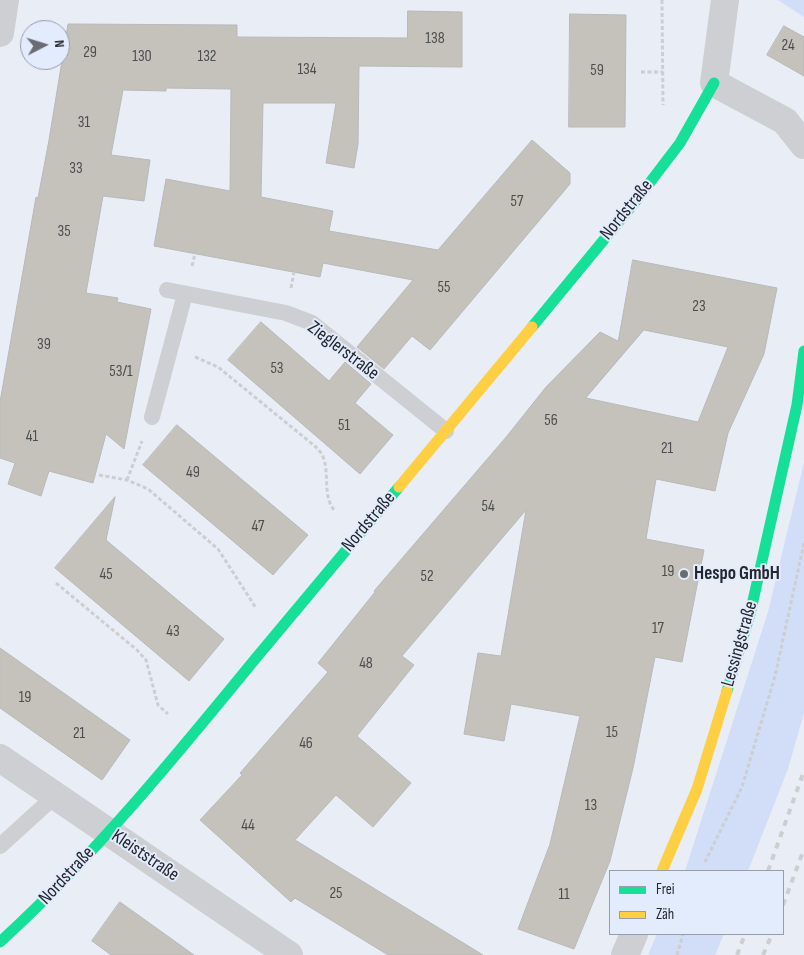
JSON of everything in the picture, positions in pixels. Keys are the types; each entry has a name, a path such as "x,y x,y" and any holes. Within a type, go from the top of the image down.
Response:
{"street":[{"path":"0,32 6,0"},
{"path":"725,0 714,83 785,121 804,145"},
{"name":"Nordstraße","path":"0,942 82,862 192,736 446,431 635,202 680,143 714,83"},
{"name":"Lessingstraße","path":"662,870 697,789 750,614 797,404 804,351"},
{"name":"Kleiststraße","path":"0,758 289,955"},
{"path":"625,955 634,935"}],"lane":[{"name":"Zieglerstraße","path":"167,290 286,313 312,323 446,431"},
{"path":"152,417 185,294"},
{"path":"0,846 55,796"}],"path":[{"path":"662,0 663,110"},
{"path":"640,72 663,72"},
{"path":"170,350 193,356 218,366 316,447 323,457 331,506 358,535"},
{"path":"127,480 152,417"},
{"path":"99,475 127,480 148,489 218,549 274,636"},
{"path":"700,870 742,787 775,676 804,543"},
{"path":"56,583 137,650 146,660 158,705 192,736"},
{"path":"677,955 683,935"}],"shaded area":[{"path":"778,0 804,0 804,17"},
{"path":"804,462 804,713 788,769 748,870 685,870 768,612"},
{"path":"657,935 724,935 715,955 648,955"}],"building":[{"path":"408,11 462,12 462,67 359,66 358,144 354,168 326,163 336,103 263,103 261,197 333,211 329,231 438,250 532,140 570,173 570,184 430,350 412,336 384,369 357,347 413,280 323,263 320,277 154,246 166,179 230,191 231,89 166,88 166,91 123,90 111,155 150,160 144,201 103,196 86,293 118,298 117,302 151,309 124,449 106,434 93,483 49,471 41,496 8,484 15,463 0,458 0,402 60,70 70,70 70,24 237,25 237,37 407,38"},
{"path":"570,14 626,15 625,127 569,127"},
{"path":"784,26 804,37 804,76 767,55"},
{"path":"633,260 777,288 764,354 728,433 715,491 656,479 646,539 704,550 682,662 655,657 633,768 610,861 574,949 518,929 550,844 580,716 511,704 504,741 464,734 478,653 501,656 526,510 402,656 414,665 357,736 411,783 373,827 336,795 295,840 483,955 388,955 295,898 291,902 200,820 242,775 240,773 328,672 318,663 374,591 507,436 546,387 600,332 618,341","holes":["644,330 728,347 698,422 586,398"]},
{"path":"261,322 329,381 345,362 371,384 355,403 393,435 360,474 228,360"},
{"path":"177,425 308,535 273,575 143,465"},
{"path":"115,497 106,540 224,639 189,681 55,568"},
{"path":"0,648 130,740 102,780 0,708"},
{"path":"120,902 194,955 111,955 92,941"}],"railway":[{"path":"768,870 804,771"},
{"path":"784,902 804,849"},
{"path":"737,955 745,935"},
{"path":"763,955 772,935"}],"traffic: fast":[{"path":"532,327 635,202 680,143 714,83"},
{"path":"727,691 750,614 797,405 804,351"},
{"path":"0,942 35,909 133,805 399,487"}],"traffic: slow":[{"path":"399,487 532,327"},
{"path":"662,870 697,789 727,691"}],"place":[{"name":"Hespo GmbH","path":"684,574"}]}
